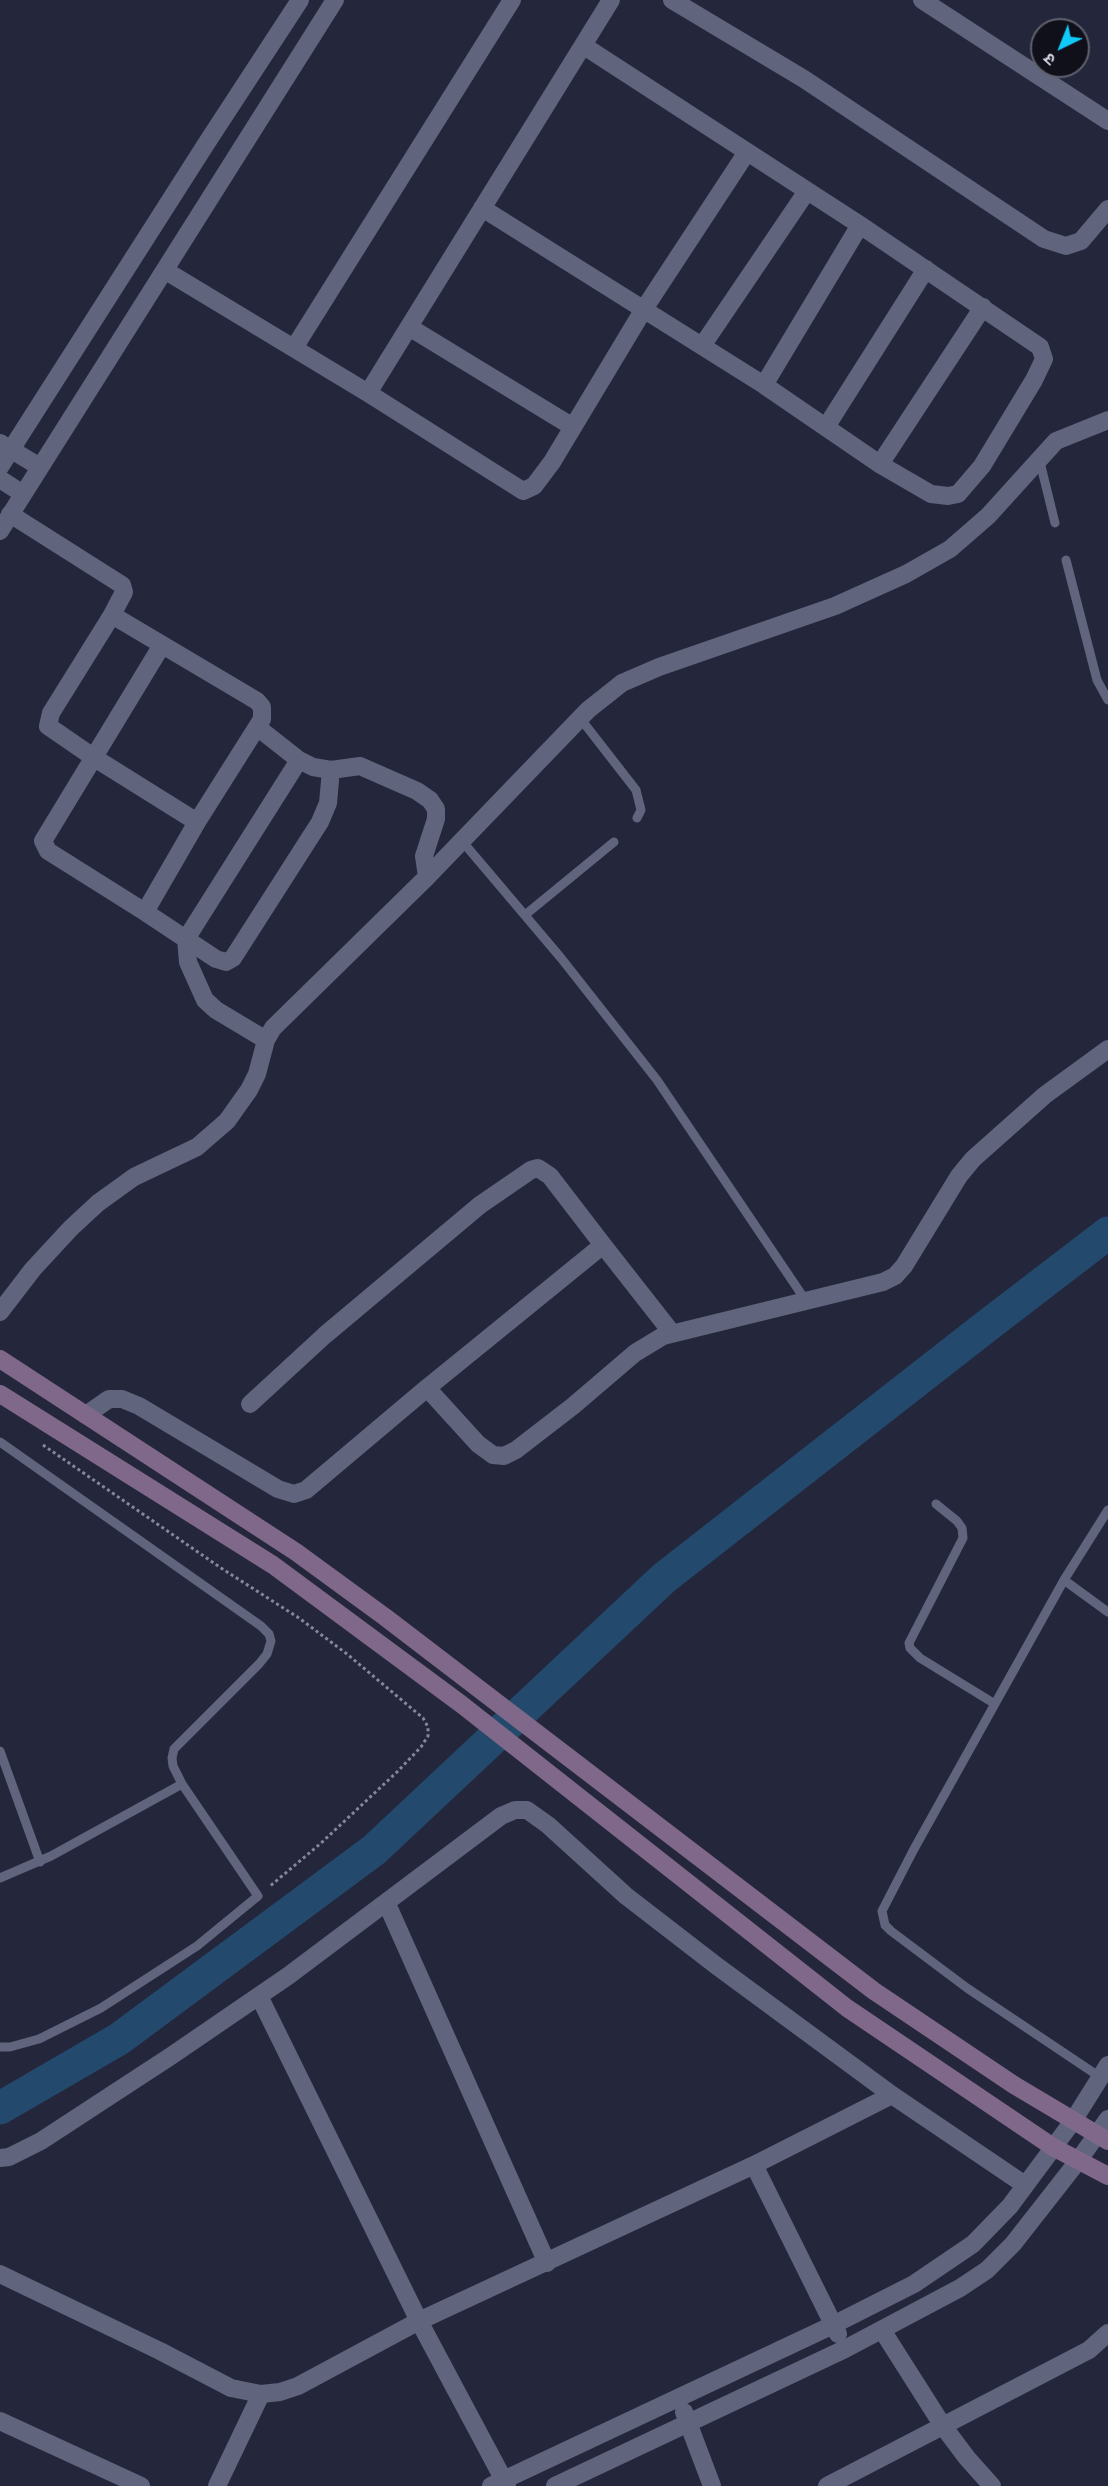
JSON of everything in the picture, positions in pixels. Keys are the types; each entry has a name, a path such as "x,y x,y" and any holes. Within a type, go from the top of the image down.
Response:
{"main road":[{"path":"0,1359 296,1552 385,1617 874,1991 1014,2085 1103,2138"},
{"path":"0,1394 273,1565 461,1704 847,2008 1053,2148 1108,2176"}],"street":[{"path":"0,467 5,447 300,0"},
{"path":"0,531 335,0"},
{"path":"294,348 512,0"},
{"path":"368,393 611,0"},
{"path":"672,0 804,80 1044,239 1066,246 1081,241 1108,209"},
{"path":"922,0 1108,122"},
{"path":"482,208 764,384 880,464 931,494 948,496 958,494 982,466 1034,380 1044,359 1040,346 860,225 584,46"},
{"path":"166,271 368,393 523,491 534,486 573,427 644,309 747,152"},
{"path":"702,346 807,191"},
{"path":"764,384 860,225"},
{"path":"826,427 926,269"},
{"path":"880,464 983,307"},
{"path":"409,327 573,427"},
{"path":"0,1312 40,1261 98,1203 134,1177 197,1147 227,1121 249,1090 266,1040 284,1017 427,877 580,718 622,683 659,667 835,606 906,574 950,549 988,516 1056,441 1108,420"},
{"path":"5,447 40,467"},
{"path":"0,478 24,494"},
{"path":"10,514 122,585 124,592 47,722 51,730 197,822"},
{"path":"112,615 256,701 262,708 262,719 197,822 145,912"},
{"path":"162,645 43,842 44,846 216,959 226,962 233,958 320,822 328,803 330,770"},
{"path":"257,727 299,760 313,766 330,770 360,766 417,790 430,800 436,809 436,819 424,856 427,877"},
{"path":"266,1040 216,1010 205,1000 188,962 186,939 299,760"},
{"path":"427,1388 478,1444 493,1455 504,1456 516,1450 573,1406 635,1353 663,1336 883,1282 895,1276 904,1266 959,1176 972,1159 1045,1095 1108,1049"},
{"path":"250,1404 325,1335 480,1205 525,1173 538,1168 550,1176 672,1334"},
{"path":"86,1415 109,1399 130,1403 278,1490 294,1494 306,1490 603,1245"},
{"path":"0,2158 9,2157 40,2141 259,1996 387,1904 493,1822 515,1810 528,1810 548,1825 625,1895 892,2095 1025,2185"},
{"path":"387,1904 547,2263"},
{"path":"259,1996 501,2484 676,2397 833,2325 914,2284 973,2244 991,2227 1025,2185 1073,2121 1104,2071"},
{"path":"0,2274 231,2388 261,2394 298,2386 419,2321 754,2165 892,2095"},
{"path":"555,2486 688,2421 845,2349 960,2288 987,2270 1012,2244 1078,2161 1103,2138 1108,2119"},
{"path":"754,2165 845,2349"},
{"path":"882,2330 943,2426 992,2486"},
{"path":"827,2486 1089,2350 1108,2333"},
{"path":"217,2486 261,2394"},
{"path":"676,2397 688,2421 712,2486"},
{"path":"0,2421 141,2486"}],"lane":[{"path":"1039,458 1055,523"},
{"path":"1066,560 1097,680 1108,700"},
{"path":"580,718 636,790 641,810 637,818"},
{"path":"462,841 525,915 657,1080 806,1301"},
{"path":"525,915 614,842"},
{"path":"0,1442 213,1592 268,1634 272,1641 259,1664 174,1749 173,1766 258,1896 197,1946 101,2008 39,2039 10,2047 0,2047"},
{"path":"936,1504 957,1521 962,1528 963,1538 909,1643 910,1647 920,1658 995,1704"},
{"path":"1104,2071 967,1988 891,1931 882,1918 882,1911 914,1849 1064,1580 1108,1510"},
{"path":"1064,1580 1108,1612"},
{"path":"0,1751 40,1862"},
{"path":"0,1878 40,1862 183,1784"}],"waterway":[{"path":"0,2108 119,2039 374,1850 664,1578 1108,1233"}]}
